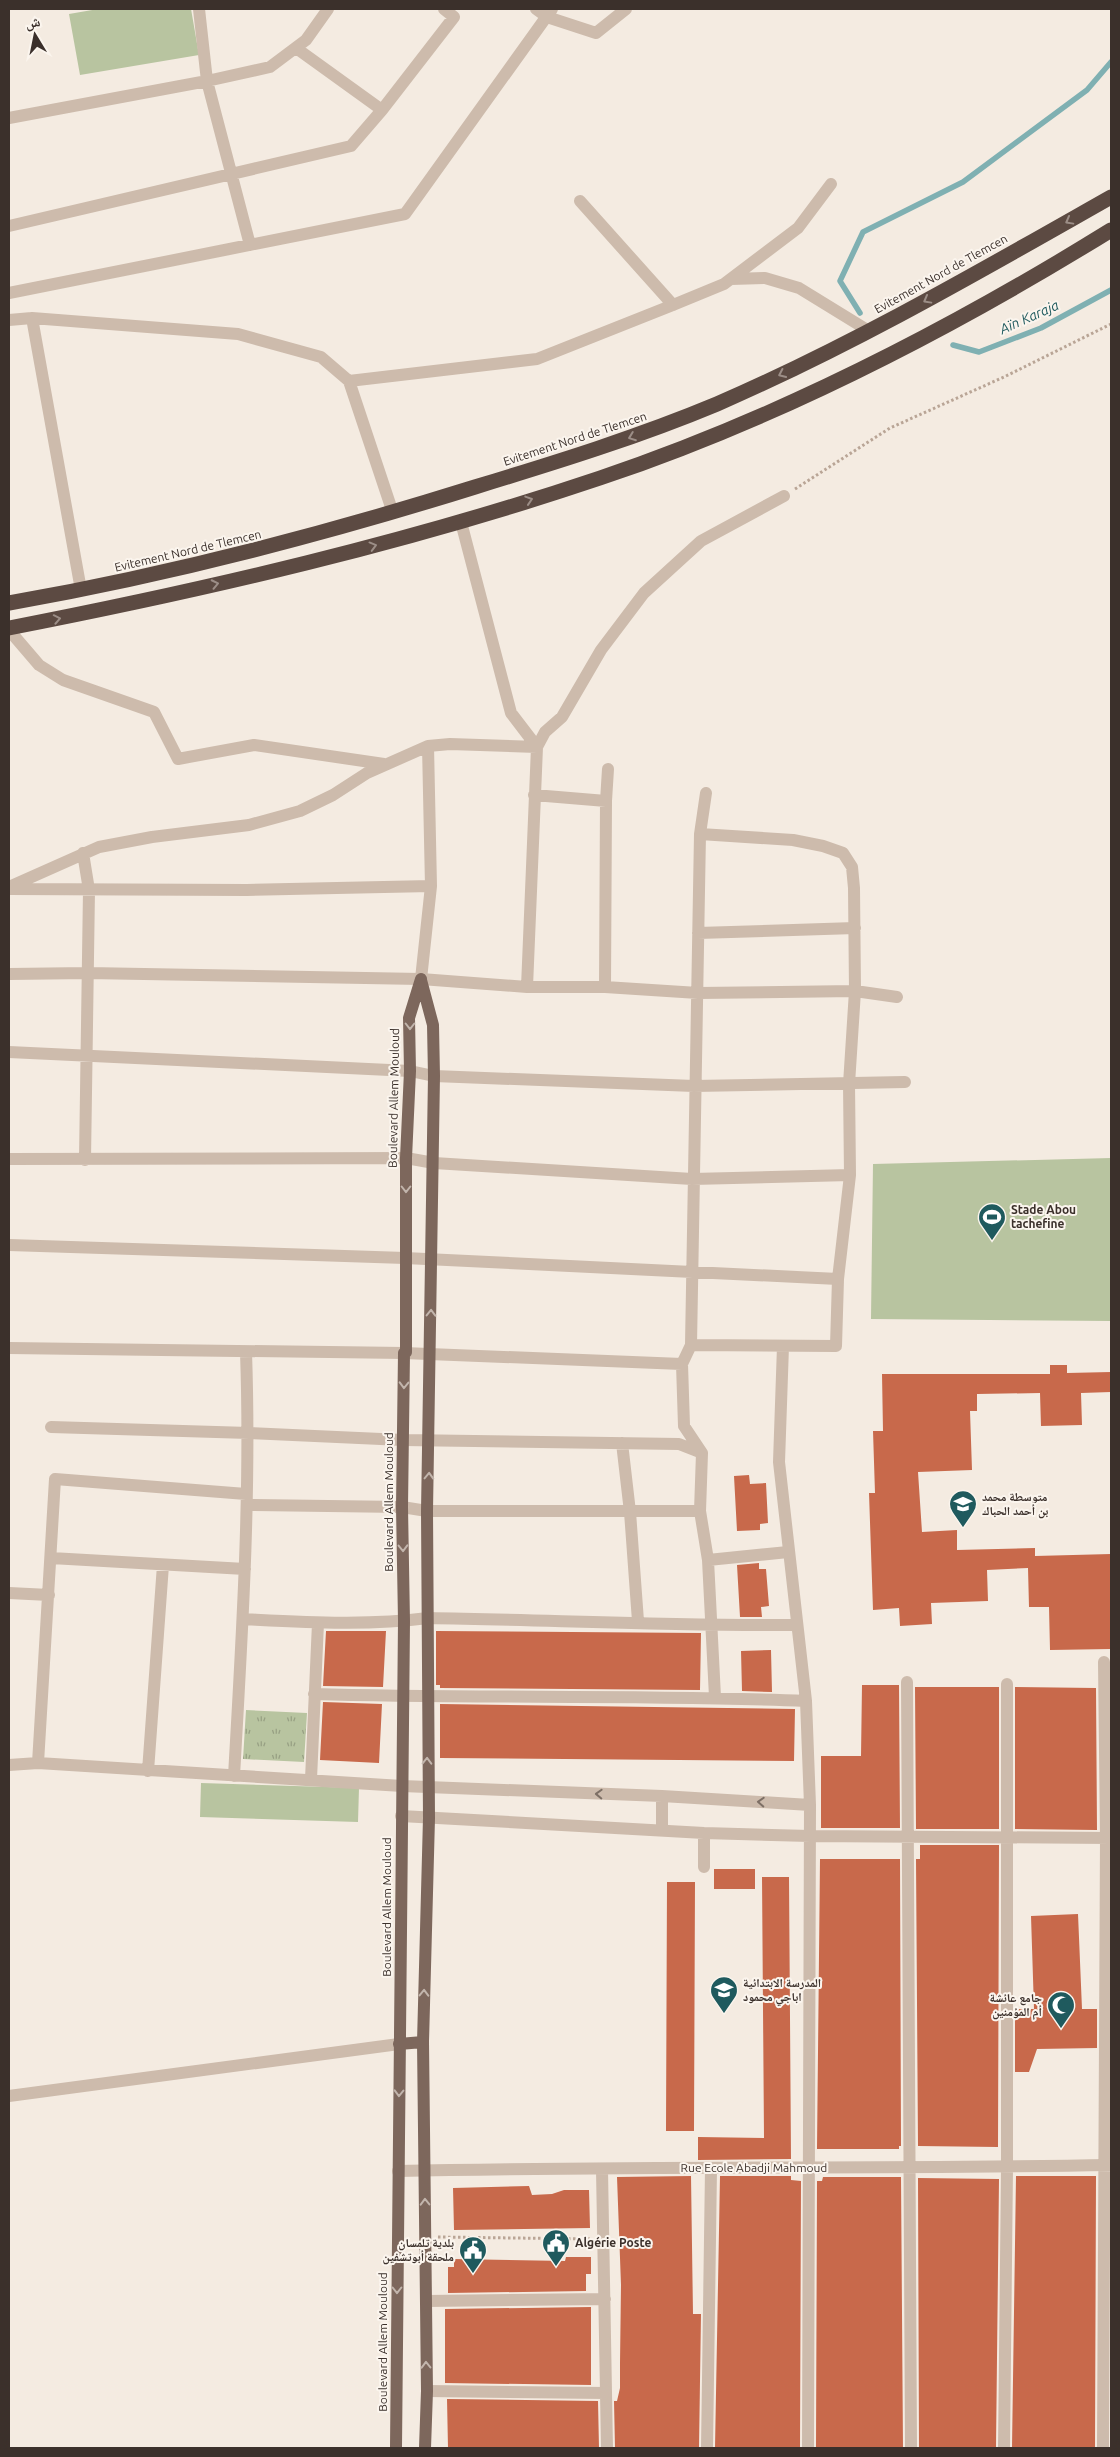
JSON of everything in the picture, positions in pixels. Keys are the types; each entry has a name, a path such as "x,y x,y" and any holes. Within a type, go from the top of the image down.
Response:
{"highway":[{"name":"Evitement Nord de Tlemcen","path":"9,603 81,590 250,552 393,513 604,447 717,404 869,331 1111,197"},
{"path":"9,629 312,563 461,522 602,477 750,419 879,360 1038,275 1111,230"}],"main road":[{"name":"Boulevard Allem Mouloud","path":"396,2448 404,1621 402,1507 404,1354 406,1352 406,1158 410,1071 409,1018 421,979"},
{"path":"421,979 434,1025 434,1163 430,1440 427,1511 427,1787 429,1818 423,2042 426,2301 424,2448"},
{"path":"399,2044 423,2042"}],"street":[{"path":"199,9 207,81 250,245"},
{"path":"9,118 207,81 270,66 306,40 328,9"},
{"path":"9,226 351,146 382,110 454,16 444,9"},
{"path":"536,9 596,33 626,9"},
{"path":"9,293 404,214 550,13"},
{"path":"296,48 382,110"},
{"path":"348,381 537,359 673,305 724,284 798,228 831,184"},
{"path":"580,201 673,305"},
{"path":"731,278 765,278 799,288 869,331"},
{"path":"32,318 81,590"},
{"path":"9,320 32,318 238,334 321,357 348,381 393,513"},
{"path":"527,987 537,747 545,732 562,717 601,650 644,593 701,541 784,496"},
{"path":"461,522 511,713 537,747"},
{"path":"9,629 39,665 63,680 154,712 178,760 254,745 386,764"},
{"path":"9,888 99,847 152,837 249,825 300,811 333,795 366,773 428,746 450,744 537,747"},
{"path":"421,979 431,886 428,746"},
{"path":"606,987 606,801 608,769"},
{"path":"706,793 700,834 698,993 692,1179 691,1345 682,1364 684,1426 702,1453 700,1511 708,1560 713,1626 715,1697"},
{"path":"534,795 606,801"},
{"path":"691,1345 836,1346 838,1279 850,1175 849,1084 855,991 855,928 852,867 843,853 823,846 794,840 700,834"},
{"path":"83,853 89,890 85,1160"},
{"path":"9,888 247,890 431,886"},
{"path":"698,933 855,928"},
{"path":"9,974 88,973 421,979 527,987 606,987 698,993 855,991 897,997"},
{"path":"9,1052 410,1071 434,1076 694,1086 905,1082"},
{"path":"9,1159 406,1158 434,1163 692,1179 850,1175"},
{"path":"9,1245 405,1258 838,1279"},
{"path":"783,1346 779,1462 806,1700 810,1805 807,2168 808,2448"},
{"path":"9,1348 430,1354 682,1364"},
{"path":"234,1776 243,1620 249,1433 246,1352"},
{"path":"51,1427 403,1440 679,1444 702,1453"},
{"path":"622,1443 630,1512 638,1622"},
{"path":"38,1763 55,1479 247,1500 402,1507 427,1511 700,1511"},
{"path":"708,1560 788,1552"},
{"path":"51,1558 245,1569"},
{"path":"148,1770 163,1565"},
{"path":"9,1593 49,1594"},
{"path":"243,1620 318,1622 404,1621 428,1618 638,1622 713,1626 797,1626"},
{"path":"311,1779 318,1622"},
{"path":"1103,2448 1108,2165 1109,1838 1104,1662"},
{"path":"907,1682 911,2448"},
{"path":"1004,2448 1007,2168 1007,1684"},
{"path":"314,1694 402,1697 428,1695 715,1697 806,1700"},
{"path":"9,1765 38,1763 402,1786 662,1796 810,1805"},
{"path":"662,1796 662,1830"},
{"path":"401,1816 704,1833 908,1838 1109,1838"},
{"path":"704,1833 704,1867"},
{"path":"9,2096 399,2044"},
{"name":"Rue Ecole Abadji Mahmoud","path":"398,2171 911,2166 1007,2168 1108,2165"},
{"path":"707,2448 711,2168"},
{"path":"602,2170 607,2448"},
{"path":"426,2301 605,2300"},
{"path":"426,2391 606,2393"}],"path":[{"path":"784,496 890,428 1004,377 1111,324"},
{"path":"425,2237 603,2239"}],"green space":[{"path":"98,9 191,9 199,55 80,75 69,14"},
{"name":"Stade Abou tachefine","path":"1111,1158 1111,1321 871,1319 873,1164"},
{"path":"246,1710 307,1713 304,1762 243,1759"},
{"path":"201,1783 359,1788 358,1822 200,1817"}],"building":[{"path":"1050,1365 1067,1365 1067,1373 1111,1372 1111,1392 1081,1393 1082,1425 1041,1426 1040,1393 977,1394 977,1411 970,1411 972,1470 918,1472 922,1532 957,1530 957,1550 1035,1548 1035,1556 1111,1554 1111,1649 1050,1650 1049,1607 1029,1607 1028,1568 987,1570 988,1601 931,1603 932,1624 900,1626 899,1608 873,1610 869,1493 875,1493 873,1431 883,1431 882,1374 1050,1374"},
{"path":"749,1475 750,1484 766,1483 768,1523 760,1524 760,1530 737,1531 734,1476"},
{"path":"759,1563 759,1569 766,1569 769,1606 761,1607 762,1617 740,1617 737,1565"},
{"path":"326,1631 386,1631 383,1687 323,1686"},
{"path":"436,1631 701,1633 700,1690 440,1688 440,1685 436,1685"},
{"path":"771,1650 772,1692 742,1691 741,1651"},
{"path":"862,1685 899,1685 900,1828 821,1828 821,1756 861,1756"},
{"path":"915,1687 999,1687 999,1829 916,1829"},
{"path":"1015,1687 1096,1688 1097,1830 1015,1829"},
{"path":"323,1702 382,1704 379,1763 320,1760"},
{"path":"440,1704 795,1709 794,1761 440,1758"},
{"path":"920,1845 999,1845 998,2147 918,2146 916,1859 920,1859"},
{"path":"820,1859 900,1859 901,2146 899,2146 899,2149 817,2149"},
{"path":"714,1869 755,1869 755,1889 714,1889"},
{"path":"762,1877 789,1877 791,2159 698,2160 698,2137 764,2138"},
{"path":"667,1882 695,1882 694,2131 666,2131"},
{"path":"1078,1914 1082,2009 1097,2009 1097,2048 1037,2049 1029,2072 1015,2072 1015,2009 1034,2009 1031,1916"},
{"path":"691,2176 693,2314 701,2314 699,2448 615,2448 614,2401 617,2401 620,2388 621,2285 617,2177"},
{"path":"720,2176 791,2176 791,2180 801,2181 800,2448 715,2448"},
{"path":"1016,2176 1096,2176 1095,2448 1012,2448"},
{"path":"823,2177 901,2177 903,2448 816,2448 817,2181 822,2181"},
{"path":"918,2178 999,2179 996,2448 919,2448"},
{"path":"529,2186 532,2195 552,2194 564,2190 589,2190 590,2228 454,2230 453,2188"},
{"path":"566,2257 591,2257 591,2274 586,2274 586,2291 448,2293 448,2267 454,2267 454,2259 565,2261"},
{"path":"591,2307 591,2385 445,2383 445,2309"},
{"path":"447,2399 598,2401 599,2448 448,2448"}],"waterway":[{"path":"860,313 840,281 863,232 963,182 1087,90 1111,62"},
{"name":"Aïn Karaja","path":"953,345 979,352 1041,328 1111,290"}],"place":[{"name":"Stade Abou tachefine","path":"992,1241"},
{"name":"متوسطة محمد بن أحمد الحباك","path":"963,1528"},
{"name":"المدرسة الابتدائية اباجي محمود","path":"724,2014"},
{"name":"جامع عائشة أم المؤمنين","path":"1061,2029"},
{"name":"Algérie Poste","path":"556,2267"},
{"name":"بلدية تلمسان ملحقة أبوتشفين","path":"473,2274"}]}
